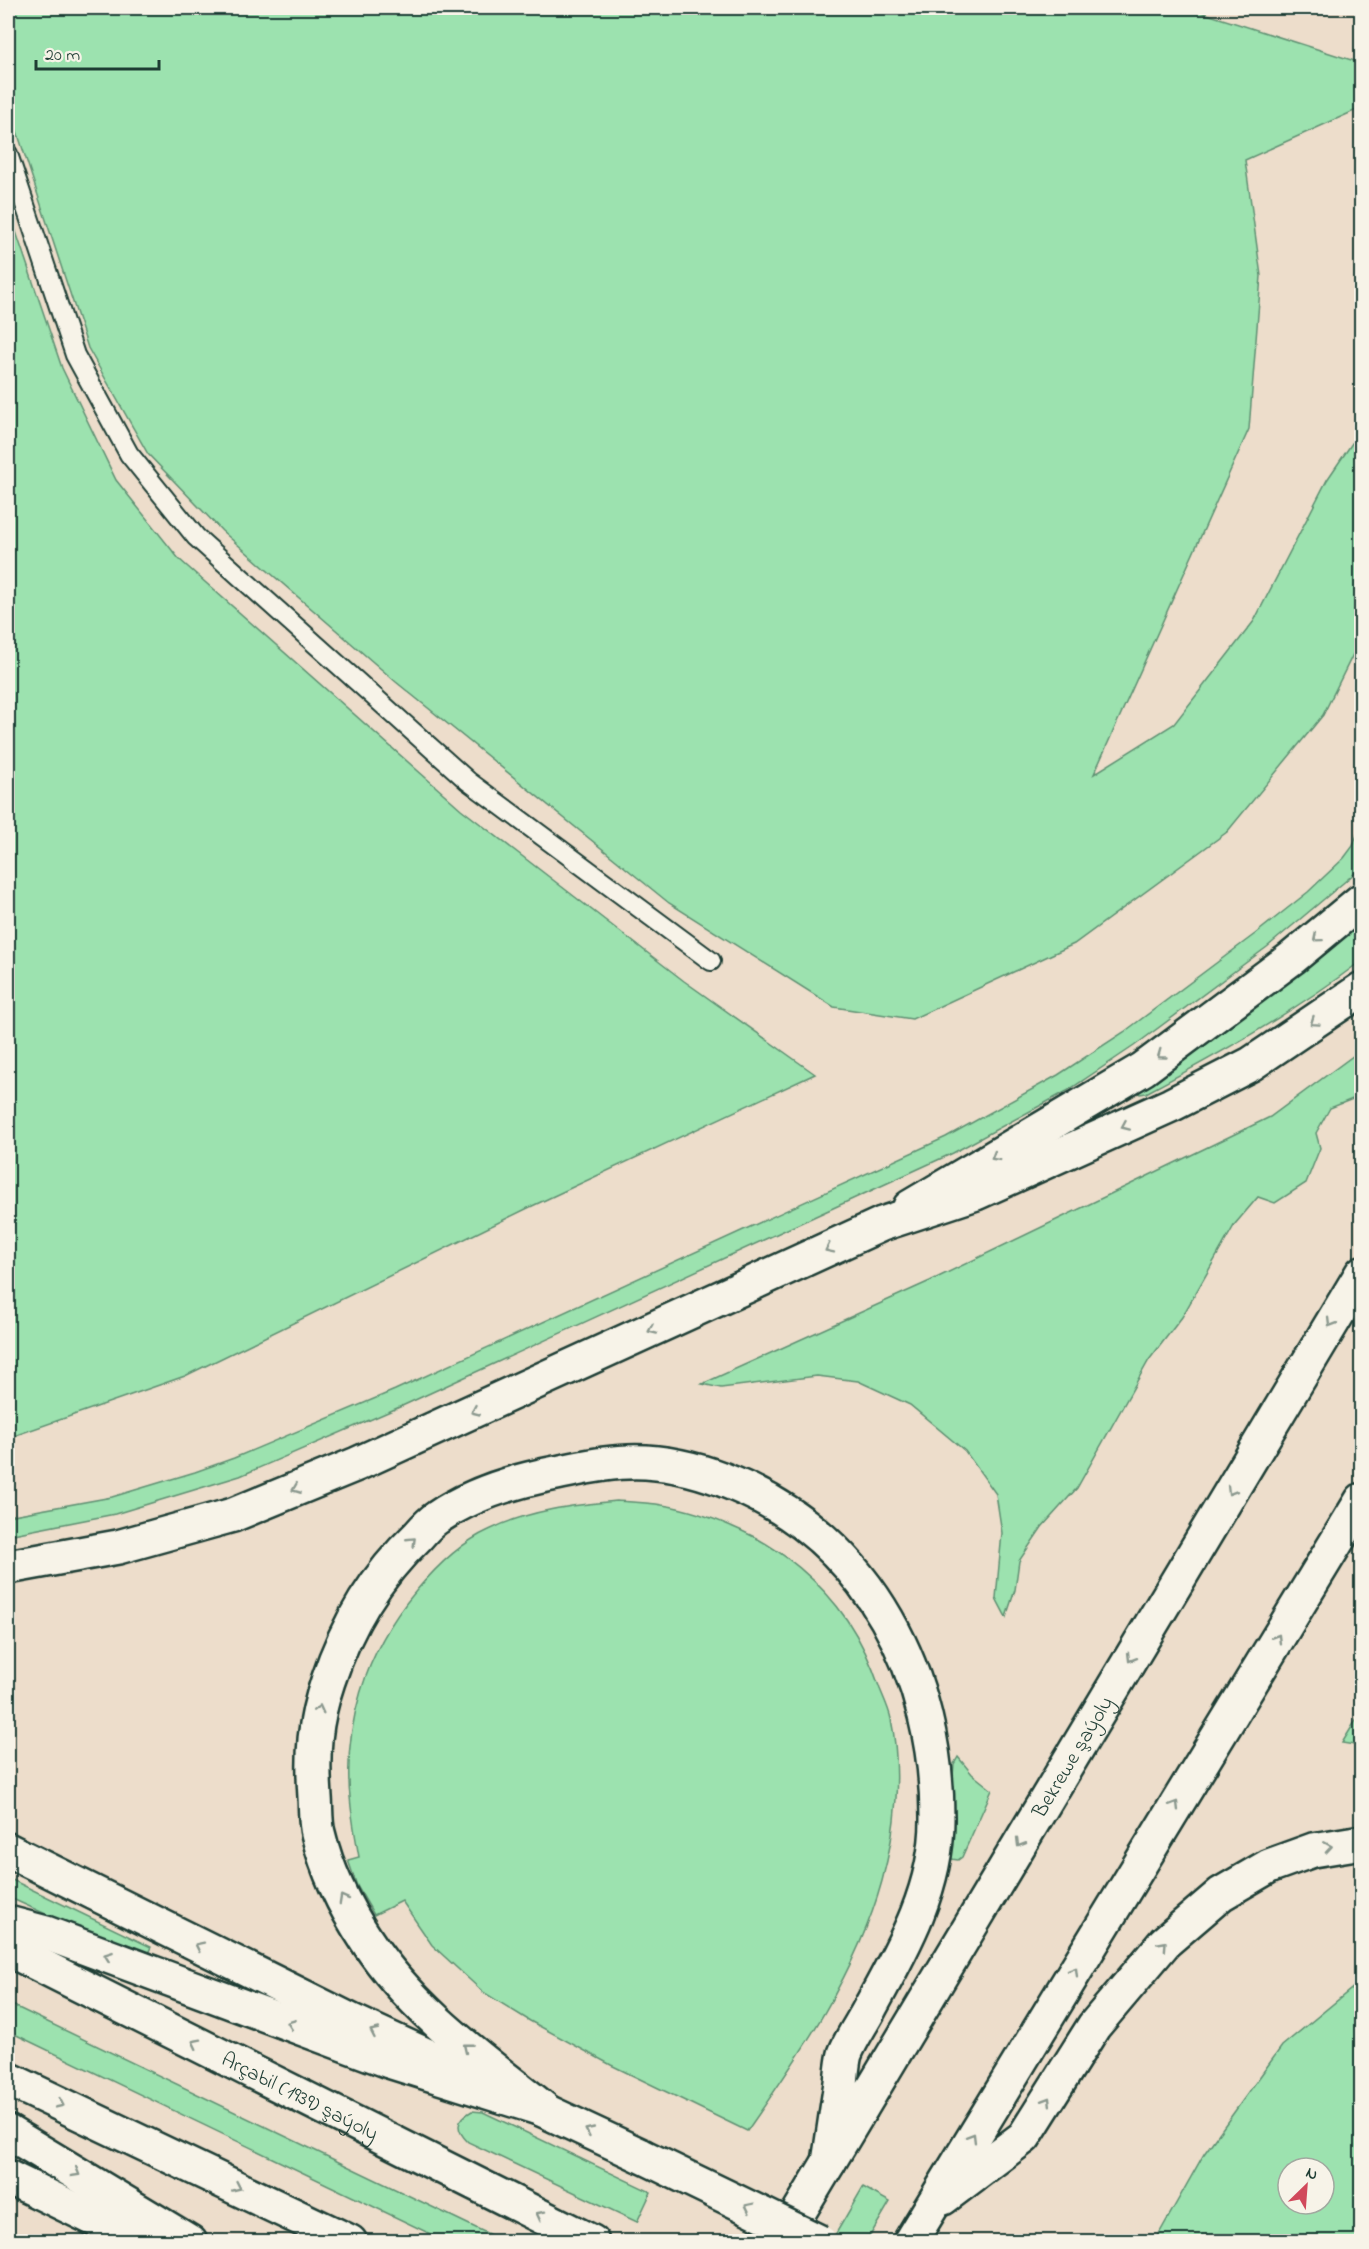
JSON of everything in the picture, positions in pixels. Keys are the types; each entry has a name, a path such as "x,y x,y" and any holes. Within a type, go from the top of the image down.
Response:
{"main road":[{"path":"8,1567 118,1547 233,1515 357,1464 882,1224 1143,1069 1292,958 1362,900"},
{"path":"882,1224 976,1193 1171,1105 1251,1064 1362,989"},
{"name":"Bekrewe şaýoly","path":"781,2241 1362,1273"},
{"path":"545,2110 414,2001 367,1942 338,1892 317,1831 312,1756 318,1711 334,1661 363,1602 397,1556 435,1519 483,1492 534,1477 592,1466 645,1462 701,1471 754,1492 799,1518 841,1555 882,1608 904,1652 922,1699 933,1755 938,1822 932,1872 916,1919 845,2055 829,2162"},
{"path":"910,2241 1362,1500"},
{"path":"928,2210 1024,2137 1094,2026 1165,1942 1221,1894 1280,1862 1313,1850 1362,1842"},
{"path":"8,1850 352,2021 820,2241"},
{"path":"8,1923 46,1933 389,2061 545,2110"},
{"name":"Arçabil (1939) şaýoly","path":"8,1949 592,2241"},
{"path":"8,2079 350,2241"},
{"path":"8,2132 190,2241"},
{"path":"8,2177 142,2241"}],"lane":[{"path":"8,154 75,355 129,454 196,537 468,781 711,961"}],"green space":[{"path":"8,8 1188,8 1361,63 1361,108 1245,160 1261,276 1249,429 1094,774 1174,724 1254,621 1327,480 1361,430 1361,638 1323,715 1227,832 1074,944 912,1019 834,1007 669,903 396,682 222,531 148,454 88,348 8,104"},
{"path":"8,208 62,368 116,480 179,559 461,809 684,981 815,1074 528,1208 185,1376 8,1438"},
{"path":"1361,824 1361,868 1267,947 1134,1046 1067,1091 953,1153 402,1406 240,1476 115,1514 8,1535 8,1516 112,1497 195,1472 234,1458 395,1390 946,1137 1058,1075 1124,1032 1255,934 1308,892 1344,858 1353,846"},
{"path":"1361,919 1361,961 1310,998 1229,1047 1146,1093 1137,1092 1142,1085 1261,1003"},
{"path":"1361,1050 1361,1092 1355,1098 1330,1108 1316,1133 1320,1148 1306,1183 1275,1203 1258,1197 1235,1224 1182,1317 1149,1360 1077,1488 1042,1527 1019,1561 1015,1590 1006,1617 996,1598 1002,1533 996,1494 965,1451 910,1405 858,1381 817,1376 721,1388 702,1384 930,1281 1270,1117"},
{"path":"617,1501 651,1503 712,1518 770,1546 800,1568 837,1606 852,1628 870,1662 891,1719 897,1780 894,1821 887,1862 871,1915 858,1948 825,2012 747,2131 611,2065 530,2021 483,1992 432,1945 402,1901 374,1915 357,1886 348,1860 359,1857 349,1778 354,1720 370,1665 398,1614 440,1565 478,1535 504,1523 535,1513"},
{"path":"1361,1712 1361,1746 1342,1743"},
{"path":"958,1757 972,1774 992,1790 962,1857 958,1860 951,1859 946,1852 954,1764"},
{"path":"8,1878 151,1947 148,1953 70,1925 8,1897"},
{"path":"1361,1984 1361,2241 1155,2241 1204,2154 1282,2046 1355,1986"},
{"path":"8,2003 503,2241 445,2241 8,2031"},
{"path":"472,2111 483,2112 651,2192 637,2222 468,2142 461,2133 459,2125 460,2121"},
{"path":"863,2187 890,2202 867,2241 831,2242"}]}
